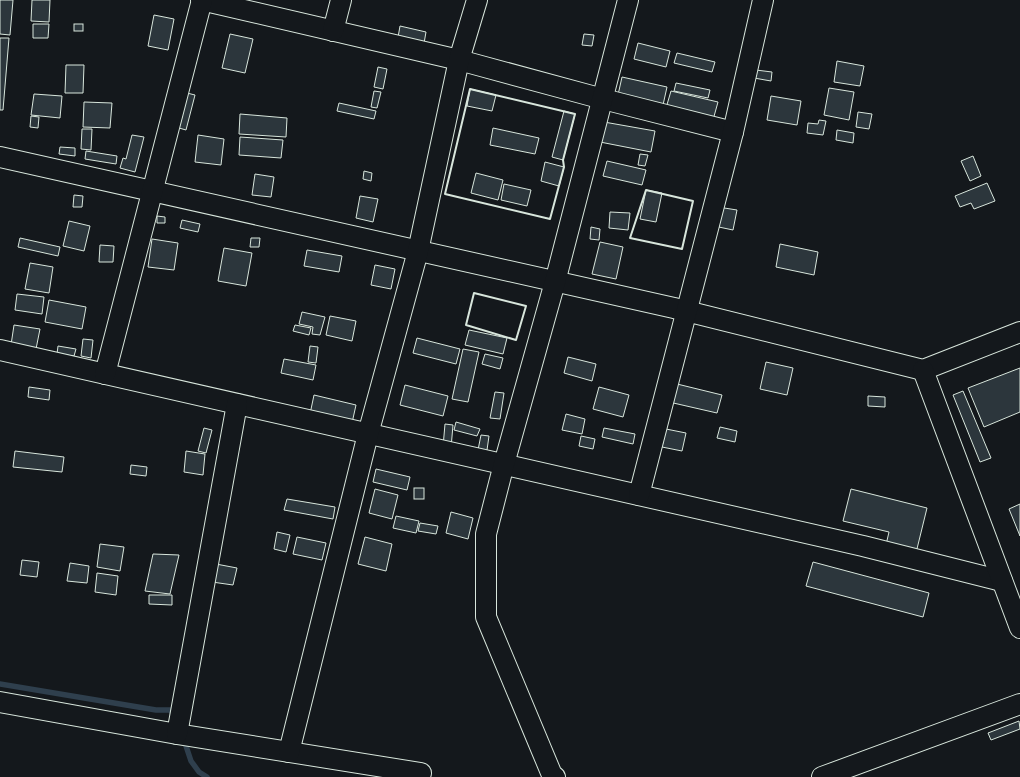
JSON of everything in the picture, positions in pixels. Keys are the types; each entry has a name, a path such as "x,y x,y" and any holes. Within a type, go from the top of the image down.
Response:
{"street":[{"path":"105,374 202,0 459,60 733,132"},
{"path":"333,31 341,0"},
{"path":"289,752 368,434 418,251 459,60 476,0"},
{"path":"555,777 552,775 486,617 486,534 555,282 628,0"},
{"path":"639,495 733,132 763,0"},
{"path":"0,157 686,311 923,370 1020,332"},
{"path":"0,350 863,546 1002,580"},
{"path":"923,370 1020,628"},
{"path":"177,734 237,404"},
{"path":"0,702 177,734 421,774"},
{"path":"822,777 1020,704"}],"building":[{"path":"0,0 13,0 10,35 0,34"},
{"path":"32,0 50,0 49,22 31,21"},
{"path":"154,15 174,19 168,50 148,46"},
{"path":"33,24 49,24 48,38 33,38"},
{"path":"74,24 83,24 83,31 74,31"},
{"path":"400,26 426,32 423,49 397,43"},
{"path":"230,34 253,39 245,73 222,68"},
{"path":"584,34 594,35 592,46 582,45"},
{"path":"0,38 9,38 3,110 0,110"},
{"path":"638,43 670,51 666,67 634,59"},
{"path":"677,53 715,62 712,72 674,63"},
{"path":"837,61 864,66 860,86 834,82"},
{"path":"66,65 84,65 83,93 65,93"},
{"path":"378,67 387,69 383,89 374,87"},
{"path":"756,70 772,72 771,81 754,78"},
{"path":"622,77 667,87 663,105 618,95"},
{"path":"676,83 710,90 708,98 674,91"},
{"path":"829,88 854,92 849,120 824,115"},
{"path":"470,89 496,95 492,111 467,106"},
{"path":"374,91 381,92 377,108 371,107"},
{"path":"671,91 718,102 713,120 666,108"},
{"path":"187,93 195,95 186,130 179,128"},
{"path":"34,94 62,96 60,118 31,115"},
{"path":"771,96 801,101 797,125 767,120"},
{"path":"84,102 112,103 110,128 83,127"},
{"path":"339,103 376,111 374,119 337,111"},
{"path":"564,111 575,114 563,160 552,157"},
{"path":"858,112 872,114 869,129 856,127"},
{"path":"240,114 287,118 286,137 239,134"},
{"path":"31,116 39,117 38,128 30,127"},
{"path":"819,120 826,121 823,135 807,133 808,123 818,124"},
{"path":"604,122 655,131 651,152 600,142"},
{"path":"493,128 539,138 535,154 490,145"},
{"path":"82,129 92,129 91,150 81,149"},
{"path":"837,130 854,133 853,143 836,140"},
{"path":"132,135 144,137 135,172 120,168 123,158 126,159"},
{"path":"198,135 224,139 221,165 195,162"},
{"path":"240,137 283,140 281,158 239,155"},
{"path":"60,147 75,148 75,156 59,154"},
{"path":"86,151 117,156 116,164 85,159"},
{"path":"640,154 648,155 645,166 638,165"},
{"path":"973,156 981,176 970,181 961,161"},
{"path":"607,161 646,170 642,185 603,176"},
{"path":"545,162 564,167 559,186 541,181"},
{"path":"364,171 372,173 371,181 363,179"},
{"path":"476,173 503,180 498,200 471,193"},
{"path":"255,174 274,177 271,197 252,195"},
{"path":"987,183 995,201 974,209 971,203 960,207 955,196"},
{"path":"504,184 531,190 527,206 501,200"},
{"path":"646,190 662,193 656,222 640,219"},
{"path":"74,195 83,196 82,207 73,207"},
{"path":"360,196 378,199 373,222 356,218"},
{"path":"718,207 737,210 733,230 714,226"},
{"path":"610,212 630,213 628,230 609,228"},
{"path":"157,216 165,217 165,223 157,223"},
{"path":"182,220 200,224 198,232 180,228"},
{"path":"69,221 90,226 84,251 63,246"},
{"path":"591,227 600,229 599,240 590,239"},
{"path":"20,238 60,247 58,256 18,247"},
{"path":"251,238 260,238 259,247 250,247"},
{"path":"152,239 178,243 174,270 148,267"},
{"path":"600,242 623,247 616,279 592,274"},
{"path":"780,244 818,252 814,275 776,267"},
{"path":"100,245 114,246 113,262 99,262"},
{"path":"224,248 252,253 246,286 218,281"},
{"path":"307,250 342,256 339,272 304,266"},
{"path":"30,263 53,267 49,293 25,289"},
{"path":"375,265 395,269 391,289 371,285"},
{"path":"17,294 44,297 42,314 15,310"},
{"path":"49,300 86,307 82,329 45,322"},
{"path":"302,312 325,317 320,335 312,334 313,327 299,324"},
{"path":"330,316 356,321 352,341 326,335"},
{"path":"14,325 40,329 36,349 11,345"},
{"path":"295,325 311,328 309,335 293,331"},
{"path":"469,330 507,338 503,354 465,345"},
{"path":"417,338 460,349 456,364 413,353"},
{"path":"83,339 93,340 91,358 81,356"},
{"path":"58,346 76,349 74,356 57,354"},
{"path":"310,346 318,347 316,363 308,362"},
{"path":"463,349 479,352 468,402 452,399"},
{"path":"485,354 503,358 500,369 482,364"},
{"path":"568,357 596,364 592,381 564,373"},
{"path":"284,359 316,365 313,380 281,373"},
{"path":"766,362 793,368 787,395 760,389"},
{"path":"1020,368 1020,412 984,427 968,388"},
{"path":"673,383 722,395 717,413 669,402"},
{"path":"405,385 448,396 443,416 400,405"},
{"path":"29,387 50,390 49,400 28,397"},
{"path":"599,387 629,395 623,417 593,409"},
{"path":"963,391 991,458 980,462 953,395"},
{"path":"495,392 504,393 500,419 490,418"},
{"path":"314,395 356,405 352,423 310,414"},
{"path":"868,396 885,397 885,407 868,406"},
{"path":"566,414 585,419 582,434 562,430"},
{"path":"456,422 480,429 477,436 454,430"},
{"path":"445,424 453,425 451,448 443,447"},
{"path":"720,427 737,431 735,442 717,438"},
{"path":"204,428 212,430 206,453 198,451"},
{"path":"604,428 635,434 633,444 602,437"},
{"path":"666,429 686,433 682,451 662,447"},
{"path":"481,435 489,436 486,457 477,455"},
{"path":"581,436 595,439 593,449 579,446"},
{"path":"15,451 64,457 62,472 13,467"},
{"path":"186,451 205,454 203,475 184,472"},
{"path":"131,465 147,467 146,476 130,474"},
{"path":"376,469 410,477 407,490 373,482"},
{"path":"414,488 424,488 424,499 414,499"},
{"path":"375,489 398,495 392,519 369,513"},
{"path":"851,489 927,508 915,557 885,549 889,532 843,521"},
{"path":"287,499 335,507 333,519 284,510"},
{"path":"1020,504 1020,536 1009,509"},
{"path":"451,512 473,518 468,539 446,533"},
{"path":"396,516 419,521 416,533 393,528"},
{"path":"420,523 438,526 436,534 418,531"},
{"path":"277,532 290,535 286,552 274,549"},
{"path":"297,537 326,543 322,560 293,554"},
{"path":"365,537 392,544 386,571 358,564"},
{"path":"100,544 124,547 120,571 97,567"},
{"path":"153,554 179,555 170,594 145,591"},
{"path":"22,560 39,562 37,577 20,575"},
{"path":"813,562 929,593 923,617 806,586"},
{"path":"70,563 89,566 87,583 67,581"},
{"path":"216,564 237,568 233,585 212,582"},
{"path":"97,573 118,576 116,595 95,592"},
{"path":"149,595 172,595 172,605 149,604"},
{"path":"1019,721 1020,729 991,740 988,733"}],"waterway":[{"path":"0,684 156,710 170,710 176,716"},
{"path":"184,740 191,761 199,772 207,777"}],"wall":[{"path":"470,89 575,114 563,160 564,167 550,219 445,194 470,89"},
{"path":"646,190 693,201 682,249 630,238 646,190"},
{"path":"474,293 526,306 516,340 466,325 474,293"}]}
